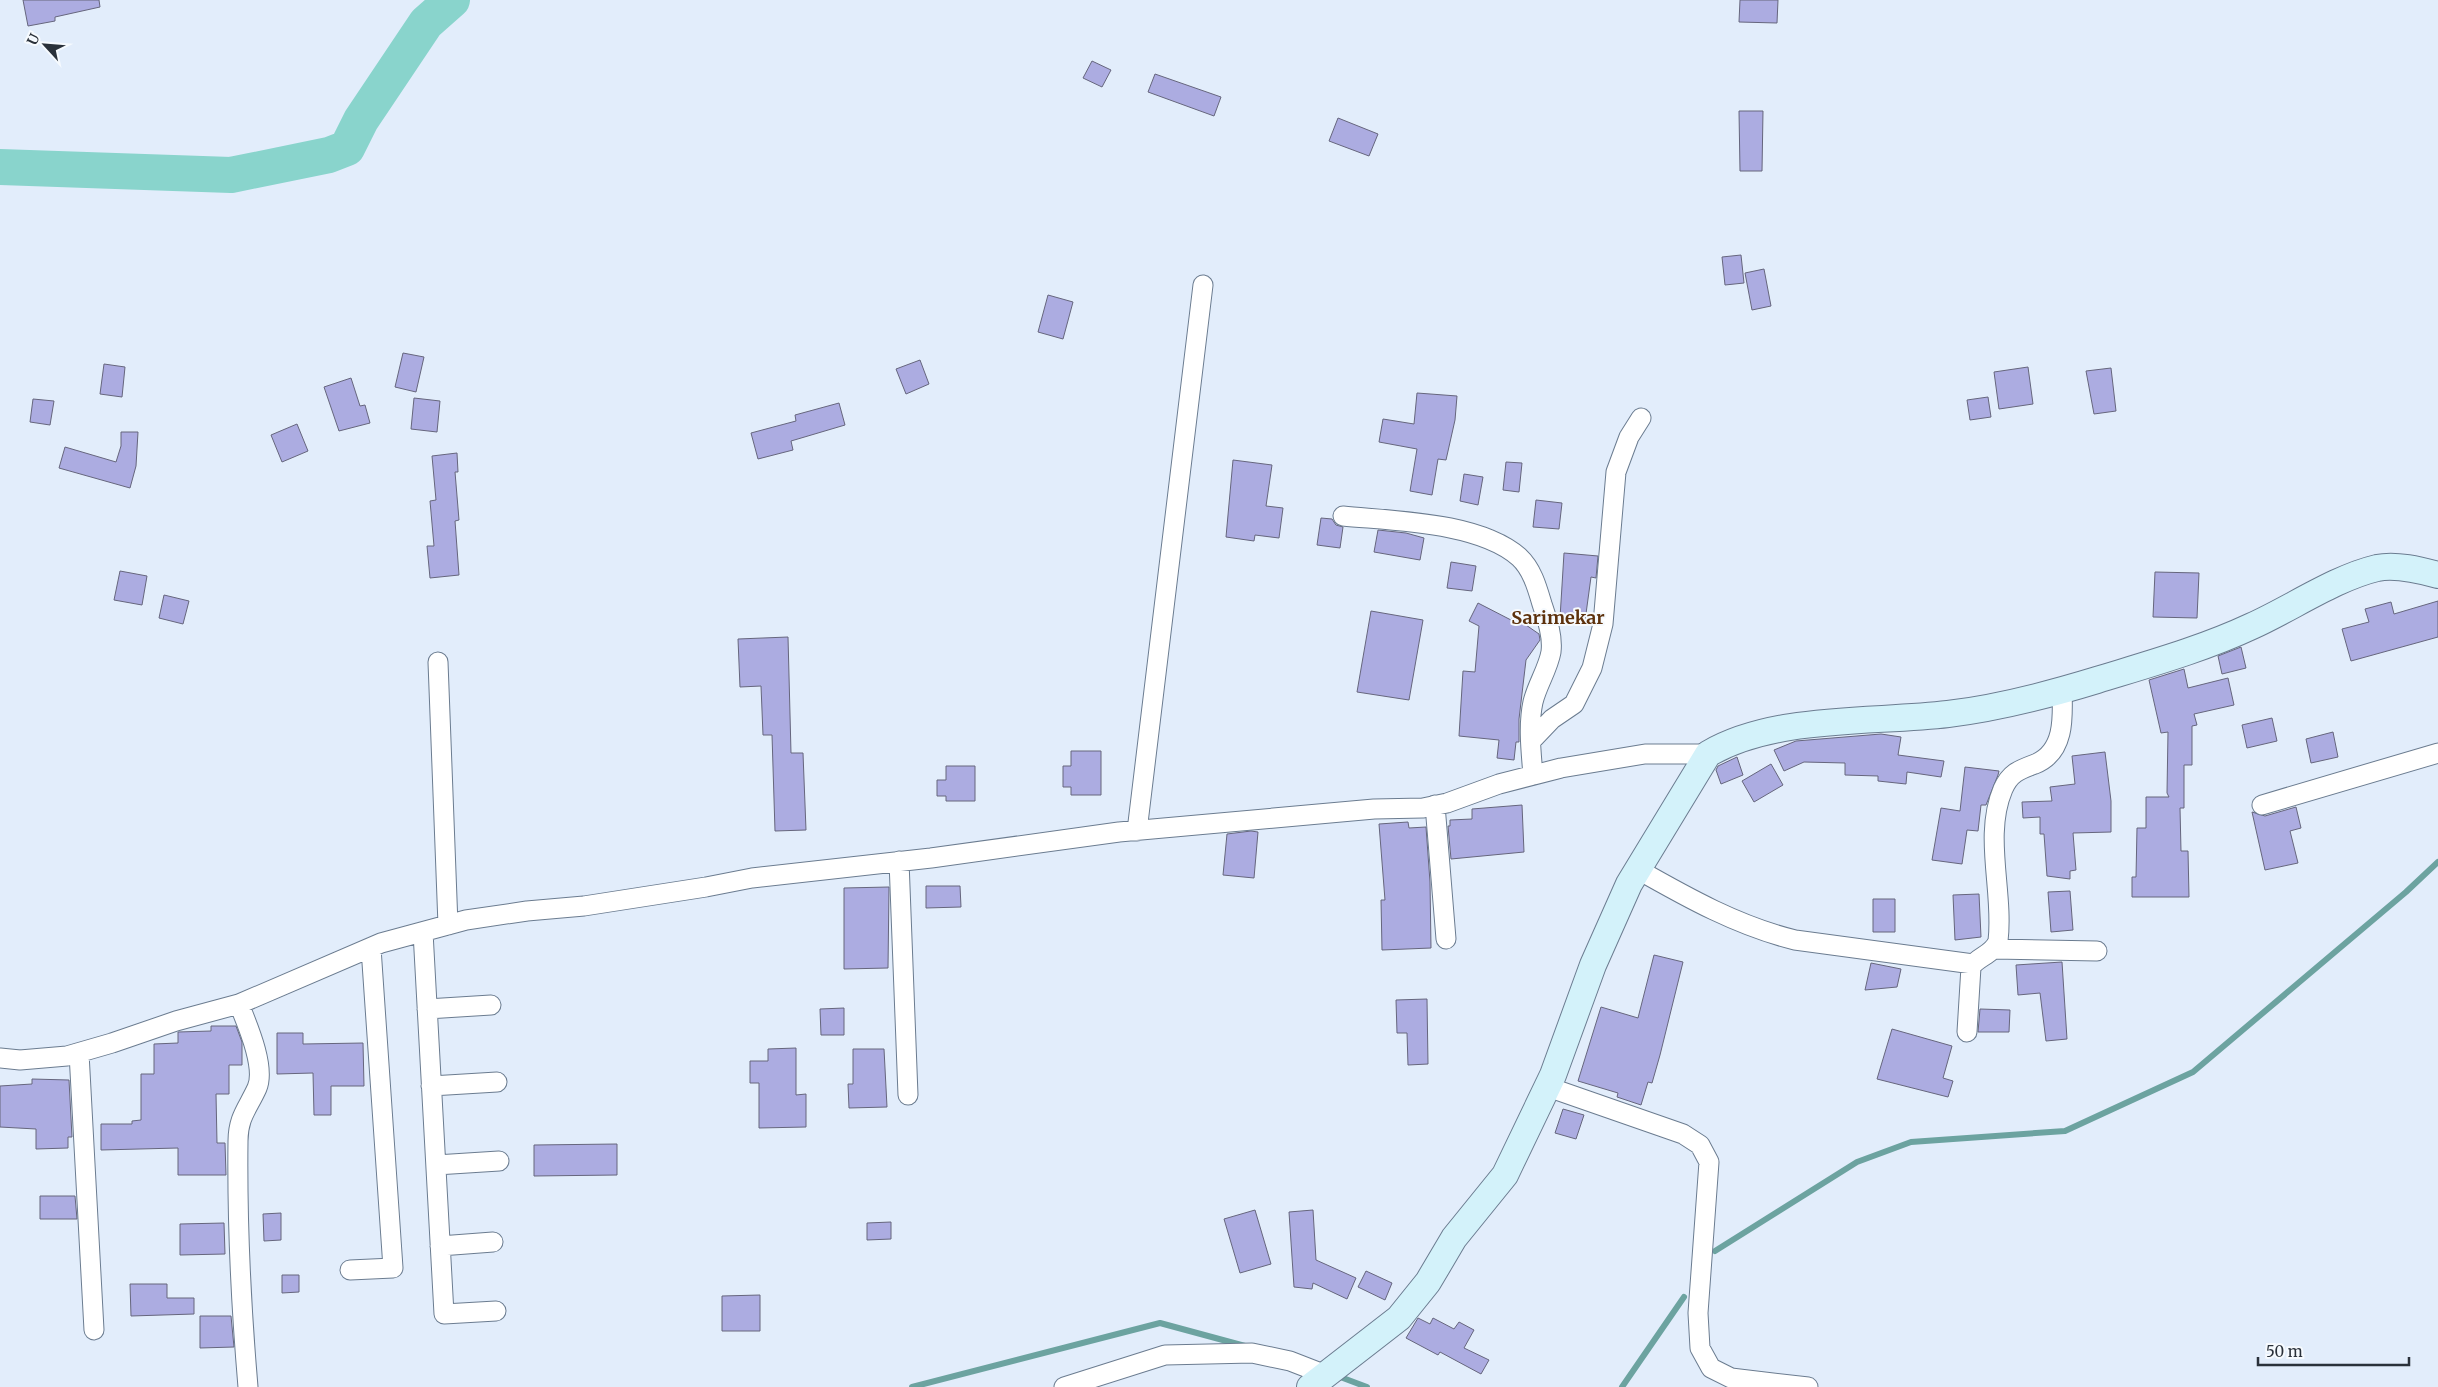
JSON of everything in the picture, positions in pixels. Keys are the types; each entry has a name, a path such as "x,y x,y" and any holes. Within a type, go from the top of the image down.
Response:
{"street":[{"path":"1136,831 1203,285"},
{"path":"1531,741 1552,719 1574,704 1592,668 1603,624 1616,472 1628,437 1641,418"},
{"path":"1343,516 1409,522 1479,535 1497,542 1520,558 1531,572 1538,590 1551,643 1548,664 1533,704 1531,741 1533,775"},
{"path":"1064,1387 1165,1355 1252,1353 1290,1361 1318,1381 1399,1318 1428,1282 1454,1238 1505,1175 1548,1087 1593,965 1638,869 1708,754 1726,743 1788,728 1833,722 1965,712 2020,702 2231,636 2340,582 2371,570 2395,568 2438,575"},
{"path":"438,662 448,924"},
{"path":"1638,869 1709,908 1773,934 1795,940 1973,964 1994,949 1999,935 1995,827 1996,810 2003,788 2011,775 2022,768 2036,763 2053,750 2062,728 2062,690"},
{"path":"2262,805 2438,753"},
{"path":"0,1058 40,1059 79,1053 176,1021 239,1004 371,948 448,924 528,910 584,906 706,888 752,878 1136,831 1435,805 1447,803 1533,775 1645,754 1708,754"},
{"path":"1435,805 1446,938"},
{"path":"900,860 908,1095"},
{"path":"423,932 444,1314 496,1311"},
{"path":"350,1270 393,1268 371,948"},
{"path":"1994,949 2097,951"},
{"path":"1967,1032 1973,964"},
{"path":"239,1004 254,1044 259,1075 257,1088 243,1112 238,1141 241,1300 248,1387"},
{"path":"427,1009 491,1005"},
{"path":"79,1053 94,1330"},
{"path":"431,1086 497,1082"},
{"path":"1548,1087 1683,1134 1700,1145 1709,1162 1698,1313 1700,1348 1711,1368 1731,1378 1808,1387"},
{"path":"436,1165 499,1161"},
{"path":"440,1246 493,1242"}],"building":[{"path":"23,0 99,0 100,7 55,17 55,21 28,26"},
{"path":"1740,0 1778,0 1777,23 1739,22"},
{"path":"1092,61 1111,70 1102,87 1083,78"},
{"path":"1155,74 1221,97 1214,116 1148,92"},
{"path":"1739,111 1763,111 1762,171 1740,171"},
{"path":"1338,118 1378,134 1369,156 1329,141"},
{"path":"1741,255 1744,283 1725,285 1722,257"},
{"path":"1764,269 1771,306 1752,310 1745,273"},
{"path":"1048,295 1073,302 1063,339 1038,332"},
{"path":"403,353 424,357 416,392 395,387"},
{"path":"920,360 929,384 906,394 896,369"},
{"path":"104,364 125,367 122,397 100,394"},
{"path":"2028,367 2033,404 1999,409 1994,372"},
{"path":"2111,368 2116,411 2094,414 2086,371"},
{"path":"351,378 360,406 365,405 370,423 339,431 324,387"},
{"path":"1417,393 1457,396 1455,420 1446,460 1438,459 1432,495 1410,491 1417,449 1379,442 1383,419 1414,424"},
{"path":"1988,397 1991,417 1970,420 1967,400"},
{"path":"414,398 440,401 437,432 411,429"},
{"path":"33,399 54,401 50,425 30,422"},
{"path":"839,403 845,425 791,441 793,450 758,459 751,433 796,421 795,415"},
{"path":"297,424 308,451 282,462 271,435"},
{"path":"121,432 138,432 136,466 130,488 59,468 65,447 116,462 121,446"},
{"path":"457,453 458,472 455,472 459,520 455,521 459,575 430,578 427,546 434,546 430,501 436,500 432,456"},
{"path":"1233,460 1272,465 1266,506 1283,508 1279,538 1255,535 1254,541 1226,537"},
{"path":"1506,462 1522,463 1519,492 1503,490"},
{"path":"1464,474 1483,477 1478,505 1460,501"},
{"path":"1536,500 1562,503 1559,529 1533,527"},
{"path":"1321,518 1332,519 1336,525 1343,527 1340,548 1317,545"},
{"path":"1378,530 1406,533 1424,538 1420,560 1374,552"},
{"path":"1564,553 1598,556 1596,578 1591,577 1585,621 1560,618"},
{"path":"1451,562 1476,566 1472,591 1447,588"},
{"path":"120,571 147,576 142,605 114,600"},
{"path":"2155,572 2199,573 2197,618 2153,617"},
{"path":"164,595 189,601 183,624 159,618"},
{"path":"2438,601 2438,637 2351,661 2342,629 2369,622 2365,609 2391,602 2394,614"},
{"path":"1478,603 1511,620 1513,616 1539,634 1540,640 1526,660 1519,719 1519,742 1516,742 1514,760 1497,758 1499,740 1459,736 1463,671 1475,672 1479,626 1469,621"},
{"path":"1371,611 1423,620 1409,700 1357,692"},
{"path":"788,637 791,753 803,753 806,830 775,831 772,735 763,735 761,686 740,687 738,639"},
{"path":"2241,647 2246,668 2222,674 2218,656"},
{"path":"2184,669 2188,688 2228,678 2234,705 2194,714 2197,725 2192,726 2192,765 2184,765 2184,808 2180,808 2181,851 2188,851 2189,897 2132,897 2132,877 2136,877 2137,828 2146,828 2146,797 2169,797 2167,793 2168,732 2161,733 2149,680"},
{"path":"2272,718 2277,741 2247,748 2242,725"},
{"path":"2333,732 2338,757 2311,763 2306,739"},
{"path":"1881,734 1901,737 1898,755 1944,761 1941,777 1907,772 1906,784 1878,781 1878,776 1845,775 1845,763 1804,762 1784,771 1774,750 1796,741"},
{"path":"1071,751 1101,751 1101,795 1071,795 1071,787 1063,787 1063,766 1071,766"},
{"path":"2105,752 2111,801 2111,832 2073,833 2076,870 2070,871 2070,879 2047,876 2044,834 2040,834 2040,817 2023,818 2022,802 2052,801 2050,787 2075,784 2072,756"},
{"path":"1737,757 1743,775 1721,784 1716,770 1718,766"},
{"path":"1771,764 1783,785 1754,802 1742,781"},
{"path":"946,766 975,766 975,801 946,801 946,796 937,796 937,780 946,780"},
{"path":"1965,767 1999,771 1986,805 1981,805 1978,831 1967,830 1962,864 1932,860 1941,808 1960,811"},
{"path":"1522,805 1524,852 1451,859 1448,826 1450,826 1450,820 1472,819 1472,809"},
{"path":"2296,807 2301,828 2290,831 2298,863 2265,870 2252,812 2265,816"},
{"path":"1408,822 1409,828 1426,827 1430,882 1431,948 1382,950 1381,900 1385,900 1379,824"},
{"path":"1258,832 1254,878 1223,875 1227,834"},
{"path":"926,886 960,886 961,907 926,908"},
{"path":"889,887 888,968 844,969 844,888"},
{"path":"2070,891 2073,930 2051,932 2048,892"},
{"path":"1979,894 1981,937 1955,940 1953,895"},
{"path":"1873,899 1895,899 1895,932 1873,932"},
{"path":"1654,955 1683,962 1652,1083 1648,1082 1641,1105 1617,1097 1618,1093 1578,1081 1601,1007 1638,1018"},
{"path":"2062,962 2067,1039 2046,1041 2040,993 2018,995 2016,965"},
{"path":"1871,963 1901,969 1897,987 1865,990"},
{"path":"1427,999 1428,1064 1408,1065 1407,1033 1397,1033 1396,1000"},
{"path":"844,1008 844,1035 821,1035 820,1009"},
{"path":"1980,1009 2010,1010 2009,1032 1978,1032"},
{"path":"211,1026 236,1026 242,1042 242,1065 229,1065 229,1094 216,1094 217,1143 225,1143 226,1175 178,1175 178,1148 101,1150 101,1124 132,1124 132,1121 141,1120 141,1074 154,1074 154,1044 178,1043 178,1032 211,1031"},
{"path":"1892,1029 1952,1046 1943,1078 1953,1081 1948,1097 1877,1079"},
{"path":"277,1033 303,1033 303,1044 363,1043 364,1086 331,1086 331,1115 314,1115 313,1073 277,1074"},
{"path":"796,1048 796,1095 806,1094 806,1127 759,1128 759,1083 750,1083 750,1061 768,1061 768,1049"},
{"path":"853,1049 884,1049 887,1107 849,1108 848,1084 853,1084"},
{"path":"32,1079 69,1080 72,1137 68,1137 68,1148 36,1149 36,1129 0,1127 0,1086 32,1084"},
{"path":"1563,1109 1584,1115 1576,1139 1555,1133"},
{"path":"617,1144 617,1175 534,1176 534,1145"},
{"path":"40,1196 75,1196 77,1219 40,1219"},
{"path":"1255,1210 1271,1264 1240,1273 1224,1219"},
{"path":"1313,1210 1316,1260 1356,1278 1347,1299 1313,1283 1312,1289 1294,1287 1289,1212"},
{"path":"281,1213 281,1240 264,1241 263,1214"},
{"path":"891,1222 891,1239 867,1240 867,1223"},
{"path":"224,1223 225,1254 180,1255 180,1224"},
{"path":"1366,1271 1392,1283 1385,1300 1358,1287"},
{"path":"282,1275 299,1275 299,1292 282,1293"},
{"path":"130,1284 167,1284 167,1298 194,1298 194,1314 131,1316"},
{"path":"760,1295 760,1331 722,1331 722,1296"},
{"path":"200,1316 231,1316 234,1347 200,1348"},
{"path":"1418,1318 1430,1324 1433,1318 1454,1329 1459,1322 1474,1330 1464,1348 1489,1360 1481,1374 1440,1352 1438,1355 1406,1338"}],"waterway":[{"path":"0,167 231,175 329,155 347,148 361,120 426,23 452,0"},
{"path":"1715,1251 1857,1162 1911,1142 2065,1131 2193,1072 2406,892 2438,862"},
{"path":"1622,1387 1684,1297"},
{"path":"912,1387 1160,1323 1245,1346"},
{"path":"1335,1375 1367,1387"}],"district":[{"name":"Sarimekar","path":"1558,617"}]}
